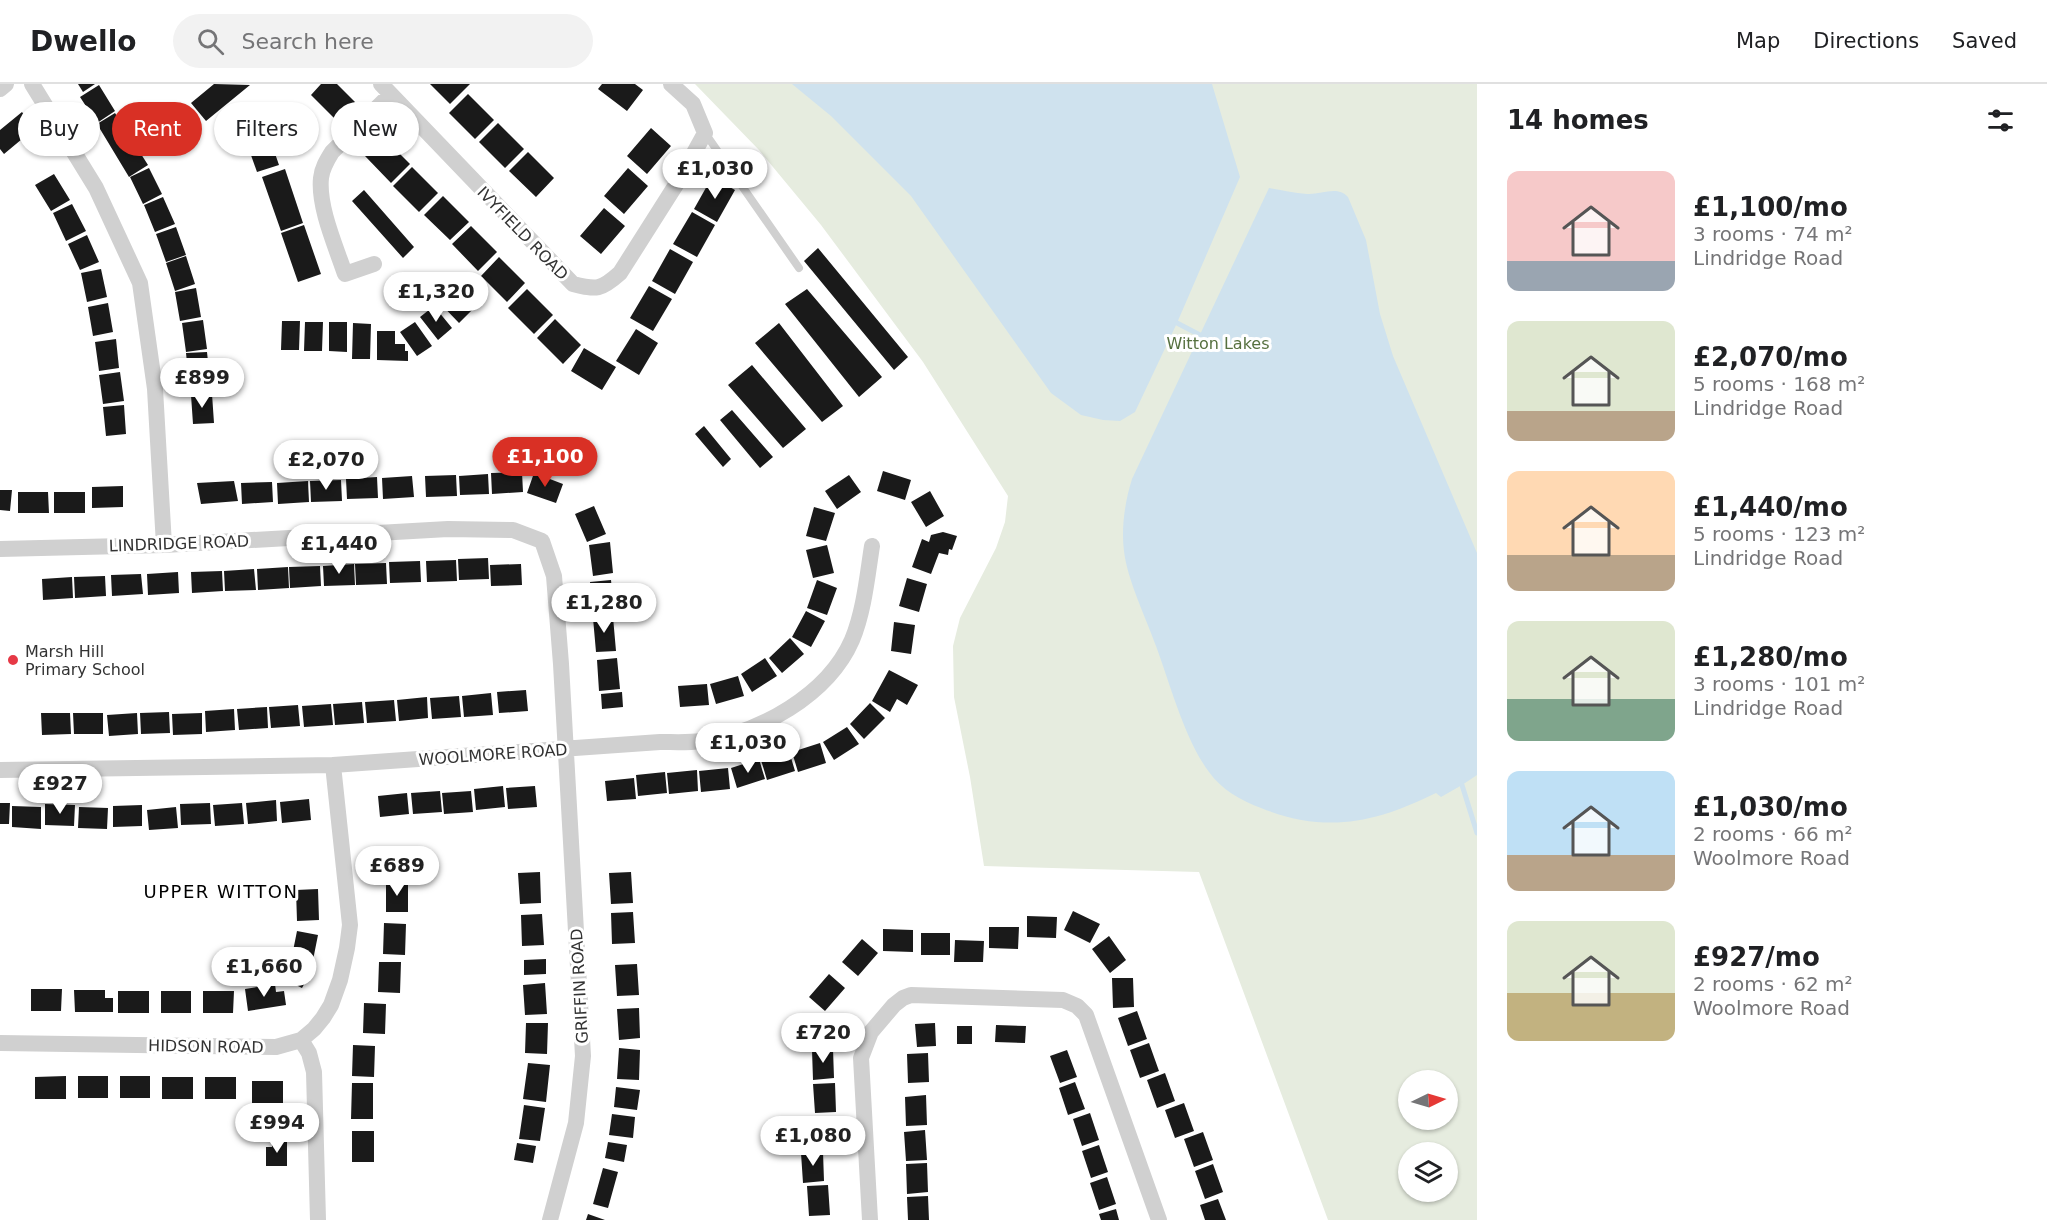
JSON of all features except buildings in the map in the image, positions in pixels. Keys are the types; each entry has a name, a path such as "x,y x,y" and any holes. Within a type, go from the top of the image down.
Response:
{"street":[{"path":"0,89 6,84"},
{"path":"32,84 96,188 140,283 155,389 164,546"},
{"path":"671,84 693,104 705,133"},
{"path":"374,264 345,274 328,223 322,197 321,178 325,162 332,152 385,89"},
{"name":"IVYFIELD ROAD","path":"385,89 573,284 593,289 610,282 620,273 679,180 705,133"},
{"name":"LINDRIDGE ROAD","path":"0,549 164,546 448,530 513,530 542,541 554,576 565,749"},
{"name":"WOOLMORE ROAD","path":"0,770 333,765 701,741 726,736 765,722 814,692 828,678 852,641 861,612 872,546"},
{"name":"GRIFFIN ROAD","path":"550,1220 576,1123 583,1056 565,749"},
{"path":"318,1220 314,1072 309,1053 301,1040 314,1029 331,1005 340,980 350,926 333,765"},
{"path":"870,1220 861,1058 871,1032 894,1005 911,995 1063,1000 1077,1006 1086,1016 1158,1220"},
{"name":"HIDSON ROAD","path":"0,1042 276,1047 301,1040"}],"lane":[{"path":"705,133 799,268"}],"green space":[{"name":"Witton Lakes","path":"695,84 1477,84 1477,1220 1328,1220 1199,872 984,866 954,697 953,646 960,618 996,548 1005,522 1008,496 923,362 821,225 759,150"}],"water":[{"name":"Witton Lakes","path":"792,84 1212,84 1240,177 1177,323 1135,412 1120,421 1103,420 1081,415 1051,393 911,196 831,116"},
{"name":"Witton Lakes","path":"1269,188 1307,194 1334,191 1344,193 1348,197 1366,240 1380,314 1393,356 1477,553 1477,775 1441,797 1436,793 1392,812 1350,822 1307,821 1285,816 1239,798 1214,778 1200,759 1185,728 1133,586 1124,551 1124,515 1132,479"}],"waterway":[{"path":"1177,323 1200,335"},
{"path":"1462,785 1477,833"}],"place":[{"name":"Marsh Hill Primary School","path":"13,660"}],"district":[{"name":"UPPER WITTON","path":"221,892"}]}
